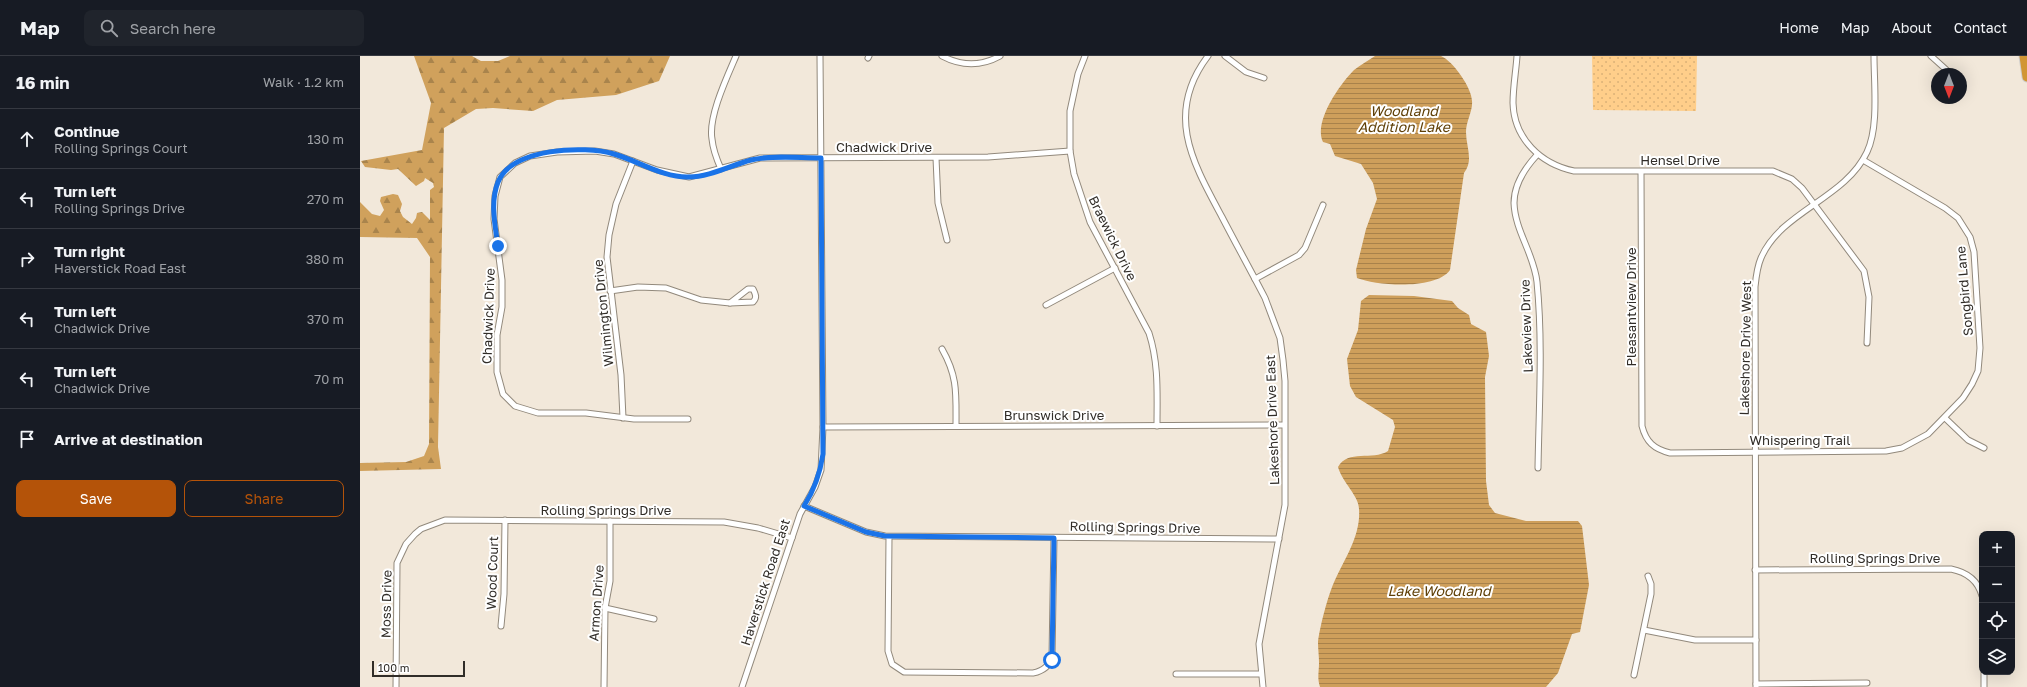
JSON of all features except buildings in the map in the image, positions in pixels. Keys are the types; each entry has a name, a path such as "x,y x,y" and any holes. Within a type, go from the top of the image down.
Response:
{"highway":[{"path":"2024,56 2027,77"}],"street":[{"path":"720,170 712,139 712,127 714,114 736,56"},
{"name":"Haverstick Road East","path":"742,687 792,538 804,506 816,487 821,470 823,427 820,56"},
{"path":"942,56 953,62 966,65 981,64 1000,56"},
{"name":"Braewick Drive","path":"1085,56 1078,74 1070,111 1070,151 1074,174 1084,209 1149,333 1154,348 1157,368 1157,426"},
{"name":"Lakeshore Drive East","path":"1208,56 1194,80 1188,97 1186,120 1187,142 1197,170 1270,309 1280,338 1285,381 1285,504 1259,644 1263,687"},
{"path":"1225,56 1246,72 1264,78"},
{"path":"1518,56 1514,110 1523,137 1537,155"},
{"name":"Lakeshore Drive West","path":"1756,685 1755,287 1757,272 1761,258 1770,242 1782,229 1853,174 1868,151 1873,131 1874,56"},
{"path":"1932,56 1945,68"},
{"name":"Chadwick Drive","path":"688,419 623,418 586,413 530,412 515,406 503,394 497,372 497,335 502,307 502,280 494,219 494,196 498,184 506,171 522,159 530,156 557,152 595,150 614,154 672,174 689,177 720,170 760,158 936,158 1013,156 1070,151"},
{"name":"Hensel Drive","path":"1537,155 1558,166 1574,171 1773,171 1792,179 1802,188 1864,271 1869,297 1867,343"},
{"name":"Lakeview Drive","path":"1537,155 1520,178 1514,202 1516,218 1532,258 1536,280 1539,340 1538,468"},
{"path":"936,158 938,203 947,240"},
{"name":"Songbird Lane","path":"1863,160 1945,208 1958,218 1970,237 1974,252 1980,348 1978,371 1963,398 1945,418"},
{"name":"Wilmington Drive","path":"623,418 621,376 607,257 609,235 616,204 633,161"},
{"name":"Pleasantview Drive","path":"1641,172 1642,426 1644,435 1648,441"},
{"path":"1255,279 1299,255 1305,248 1323,206"},
{"path":"1046,305 1115,268"},
{"path":"610,291 638,287 666,288 701,300 730,303 753,302 756,299 756,294 753,289 748,289 730,303"},
{"path":"942,348 954,374 956,386 956,426"},
{"path":"1945,418 1968,440 1984,448"},
{"name":"Whispering Trail","path":"1648,441 1660,450 1670,453 1886,451 1902,448 1914,442 1928,434 1945,418"},
{"name":"Brunswick Drive","path":"823,427 1284,425"},
{"name":"Rolling Springs Drive","path":"804,506 866,532 889,537 1279,539"},
{"name":"Rolling Springs Drive","path":"421,529 445,520 724,522 758,528 792,538"},
{"name":"Wood Court","path":"501,626 504,594 505,520"},
{"name":"Armon Drive","path":"604,687 605,608 610,581 610,521"},
{"name":"Moss Drive","path":"396,687 397,563 406,544 421,529"},
{"path":"889,537 888,651 892,664 904,672 1026,673 1034,673 1044,669 1050,663 1052,656 1054,538"},
{"name":"Rolling Springs Drive","path":"1755,570 1951,569 1967,574 1975,581 1979,590"},
{"path":"1634,676 1651,588 1648,576"},
{"path":"605,608 654,619"},
{"path":"1644,630 1695,640 1756,640"},
{"path":"1176,674 1261,674"},
{"path":"1984,675 1984,687"},
{"path":"1756,685 1867,684"}],"shaded area":[{"path":"1592,56 1697,56 1696,111 1593,110"}],"green space":[{"path":"414,56 472,56 481,61 498,61 510,56 670,56 659,81 616,95 557,100 533,111 493,108 476,109 444,128 438,447 441,469 360,471 360,463 406,462 424,456 429,444 430,257 417,238 360,237 360,202 372,214 380,216 384,210 380,201 381,197 393,194 398,195 402,204 400,211 403,217 412,224 417,213 422,212 430,220 430,190 434,187 433,183 425,178 424,181 416,186 398,169 391,170 365,167 361,161 422,150 431,103"}],"water":[{"name":"Woodland Addition Lake","path":"1375,56 1441,56 1451,63 1456,69 1469,89 1471,96 1472,105 1466,132 1469,163 1464,173 1450,270 1443,276 1432,281 1392,284 1366,281 1357,278 1356,270 1366,229 1377,199 1373,183 1361,164 1335,156 1330,144 1323,142 1321,134 1325,114 1335,94 1354,70"},
{"name":"Lake Woodland","path":"1369,295 1414,296 1452,301 1458,308 1469,315 1471,324 1486,332 1489,356 1485,377 1486,481 1489,505 1495,513 1526,521 1578,521 1582,526 1589,585 1580,632 1572,634 1558,673 1546,687 1320,687 1318,678 1318,642 1322,619 1332,586 1348,555 1355,537 1359,519 1359,509 1356,499 1338,467 1348,458 1382,454 1388,451 1395,427 1393,420 1356,397 1350,386 1347,359 1358,330 1361,301"}],"route":[{"path":"498,246 494,219 494,196 500,177 515,163 530,156 557,152 595,150 614,154 657,170 689,177 704,175 760,158 821,158 823,454 821,470 816,487 804,506 866,532 885,536 1054,538 1052,660"}]}
